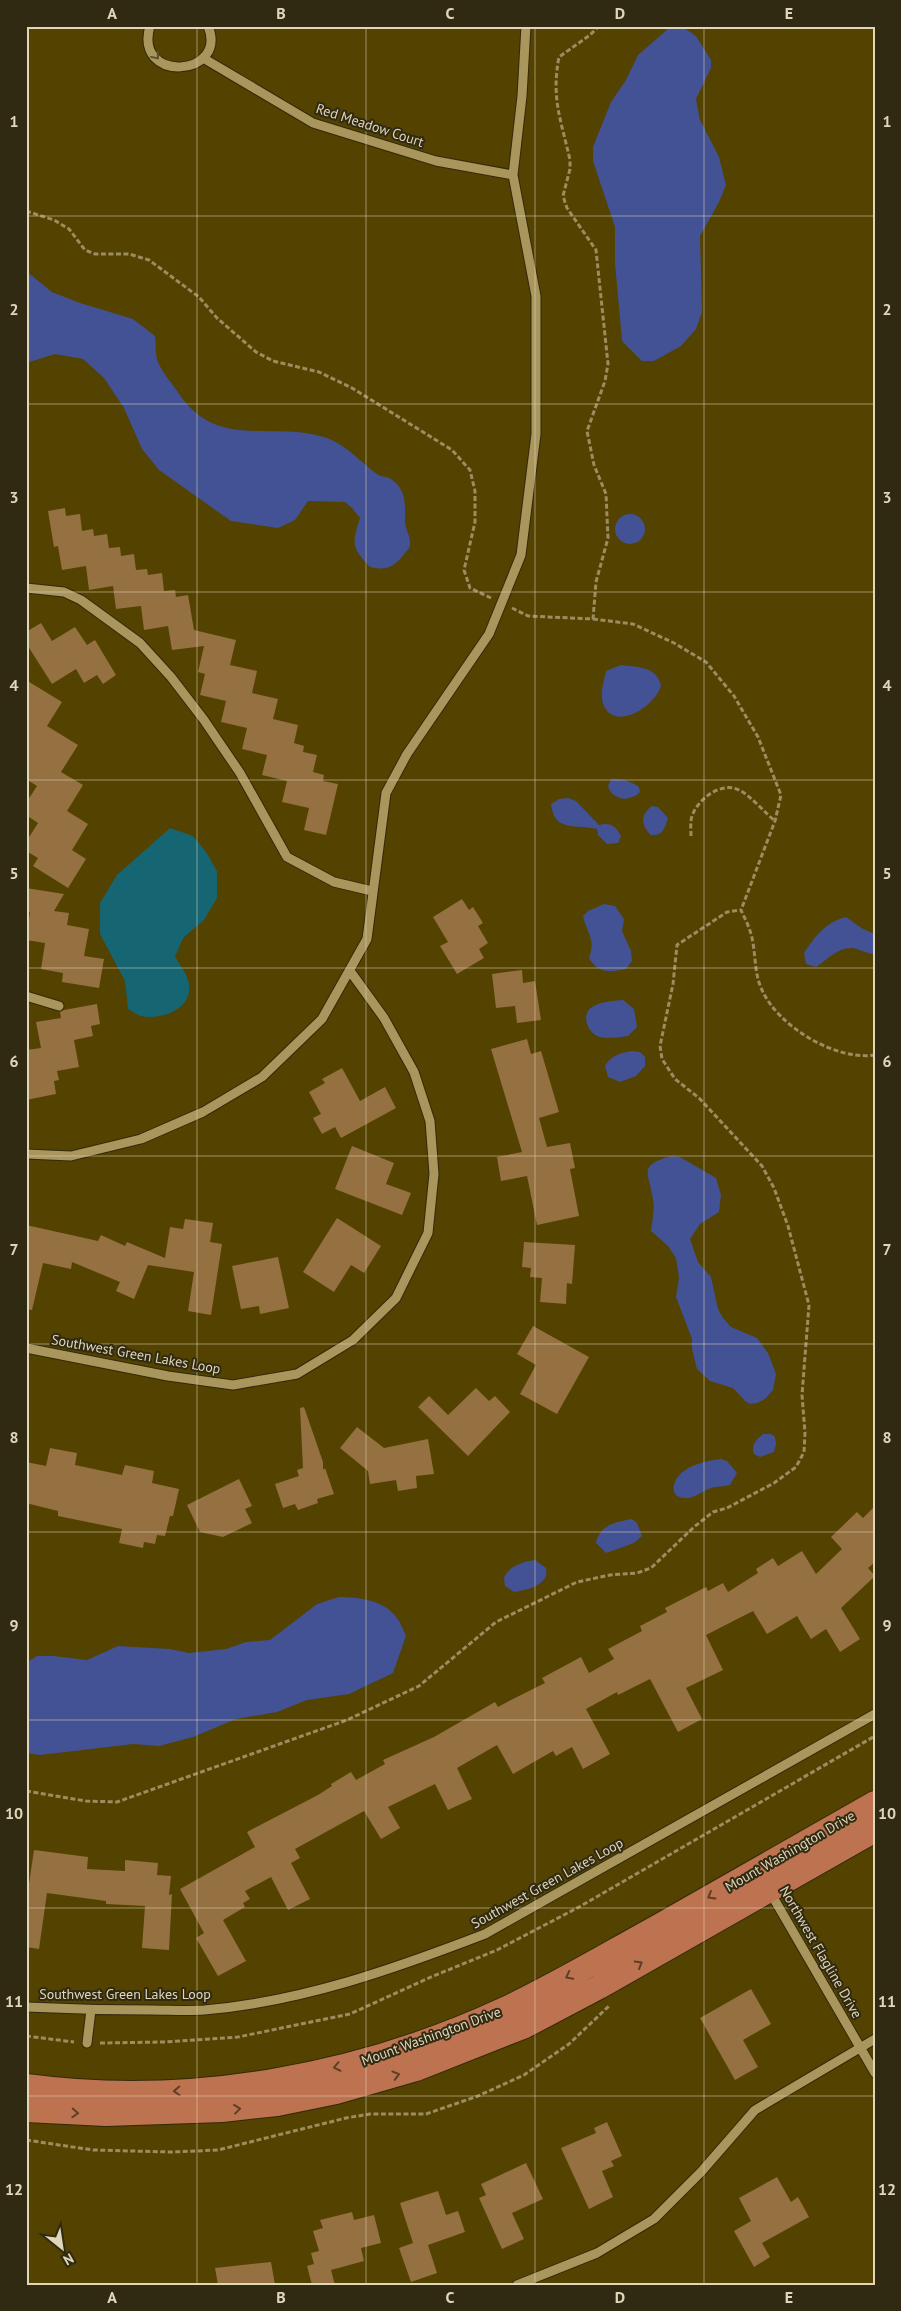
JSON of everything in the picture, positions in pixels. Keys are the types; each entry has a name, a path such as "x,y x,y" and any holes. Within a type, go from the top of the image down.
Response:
{"main road":[{"name":"Mount Washington Drive","path":"26,2110 106,2114 222,2110 277,2104 336,2092 416,2069 525,2026 599,1987 764,1879 875,1803"},
{"name":"Mount Washington Drive","path":"26,2086 118,2093 195,2091 274,2081 351,2064 430,2039 505,2009 764,1879 875,1830"}],"street":[{"path":"150,26 148,38 150,49 155,58 174,68 194,65 203,58 208,50 210,40 208,26"},
{"path":"26,1154 71,1156 141,1139 203,1112 262,1077 322,1019 366,939 386,793 407,754 490,634 521,555 536,434 536,296 513,175 522,96 526,26"},
{"name":"Red Meadow Court","path":"203,58 313,123 436,161 513,175"},
{"path":"26,588 64,592 81,600 140,643 171,677 204,720 240,773 287,856 334,882 372,891"},
{"name":"Southwest Green Lakes Loop","path":"26,1348 168,1376 233,1385 297,1374 353,1340 396,1298 428,1233 434,1174 430,1121 414,1072 384,1018 350,971"},
{"path":"26,996 58,1006"},
{"name":"Southwest Green Lakes Loop","path":"26,2007 91,2010 204,2010 272,2000 339,1986 422,1958 485,1934 875,1714"},
{"name":"Northwest Flagline Drive","path":"764,1879 875,2073"},
{"path":"87,2043 91,2010"},
{"path":"517,2285 597,2253 654,2219 701,2172 755,2110 875,2039"}],"path":[{"path":"593,620 596,582 608,538 606,494 594,465 587,431 606,381 608,364 598,290 599,273 596,250 567,208 562,196 570,169 570,160 556,99 554,81 559,57 590,35 599,26"},
{"path":"26,211 54,220 69,229 85,250 95,254 129,254 149,260 199,297 217,318 256,352 274,361 319,372 352,388 452,450 470,470 475,492 475,522 464,570 470,588 528,616 633,624 674,643 706,662 734,696 758,737 781,795 775,821 741,910 751,936 755,971 762,991 775,1009 795,1029 819,1044 854,1056 875,1055"},
{"path":"691,836 692,817 698,805 704,798 715,791 739,790 775,821"},
{"path":"26,1791 86,1801 117,1802 347,1720 419,1686 496,1622 531,1604 577,1582 610,1575 637,1573 651,1568 694,1527 713,1512 727,1508 774,1483 796,1467 804,1452 805,1433 802,1395 809,1305 788,1226 774,1188 762,1166 705,1103 674,1079 664,1064 660,1046 673,984 678,945 727,912 741,910"}],"shaded area":[{"path":"683,27 696,36 711,60 711,68 696,99 700,120 719,157 726,185 700,236 702,312 696,329 681,346 654,361 642,361 622,341 615,263 615,227 593,161 593,147 611,102 626,80 638,55 669,28"},
{"path":"26,271 52,292 80,303 133,319 155,336 156,356 162,369 193,410 209,422 226,428 244,431 283,431 324,437 346,448 380,476 391,479 400,488 404,498 405,523 410,542 408,549 390,567 370,567 356,550 355,540 360,518 345,502 308,501 295,520 278,528 231,521 159,470 142,449 124,408 104,378 83,359 55,354 26,363"},
{"path":"630,514 636,515 644,523 644,535 636,543 630,544 624,543 616,535 615,529 616,523 624,515"},
{"path":"621,665 639,667 650,671 659,679 661,685 658,693 652,700 636,713 626,716 617,716 610,713 604,706 602,693 606,671"},
{"path":"611,779 632,783 639,787 640,792 631,798 617,797 610,791 608,786"},
{"path":"568,798 576,801 599,825 606,824 615,827 621,836 618,843 607,844 598,835 597,829 568,826 557,819 551,804 559,799"},
{"path":"652,806 658,807 668,818 663,831 655,835 651,835 645,828 643,820 645,813"},
{"path":"170,828 193,836 206,852 217,871 217,898 204,920 183,938 175,957 189,982 187,999 170,1013 148,1017 128,1009 125,981 100,934 100,903 117,875"},
{"path":"604,904 615,906 624,919 622,931 631,951 632,961 626,969 605,971 596,967 589,958 592,946 583,916 588,911"},
{"path":"846,917 863,929 875,934 875,954 854,948 846,949 837,952 816,967 806,964 804,953 817,935 833,922"},
{"path":"623,1000 634,1009 637,1027 628,1036 607,1038 600,1037 592,1032 586,1019 588,1010 600,1004"},
{"path":"632,1051 640,1052 645,1057 645,1066 636,1076 620,1082 608,1077 605,1066 610,1059"},
{"path":"671,1156 680,1157 716,1178 721,1195 719,1212 700,1224 690,1239 698,1262 711,1277 718,1309 723,1318 731,1327 757,1338 768,1353 776,1374 773,1390 765,1399 757,1403 750,1404 733,1388 710,1381 697,1369 692,1349 692,1339 676,1297 679,1278 676,1258 668,1246 651,1231 654,1204 648,1176 649,1167 653,1163"},
{"path":"763,1434 771,1434 775,1437 776,1444 774,1452 760,1457 754,1454 753,1448 756,1441"},
{"path":"721,1459 727,1461 737,1473 730,1485 711,1488 688,1498 676,1495 674,1487 680,1474 692,1466"},
{"path":"632,1519 637,1523 642,1536 634,1543 606,1553 596,1543 601,1532 609,1525"},
{"path":"535,1560 546,1568 545,1579 541,1583 525,1590 514,1592 505,1586 504,1578 512,1568 521,1563"},
{"path":"339,1597 363,1599 378,1603 392,1612 398,1620 406,1636 393,1673 349,1694 307,1700 277,1712 236,1719 193,1737 159,1746 133,1744 40,1755 26,1753 26,1663 37,1656 87,1660 118,1646 170,1649 189,1653 226,1649 246,1642 270,1640 317,1604"}],"building":[{"path":"65,508 66,516 80,514 82,531 93,529 94,536 107,534 109,548 120,547 121,556 134,554 136,570 147,569 148,575 162,573 164,591 175,590 176,597 188,595 194,630 236,640 230,665 257,671 252,693 278,699 273,719 298,725 294,743 304,746 303,752 317,755 313,772 324,775 323,781 338,784 326,835 304,830 309,808 282,802 287,781 262,775 267,755 242,749 247,728 221,722 226,701 200,695 205,674 198,672 204,646 172,650 168,626 144,630 141,606 116,609 113,586 89,590 86,566 62,570 58,546 54,547 48,511"},
{"path":"41,623 52,641 75,627 87,645 95,640 116,675 103,684 97,675 84,683 76,669 52,684 26,643 26,632"},
{"path":"26,680 62,702 47,726 78,745 61,772 83,785 67,811 88,824 72,850 86,859 68,888 33,866 38,858 26,851 26,842 38,823 26,815 26,803 37,786 26,779"},
{"path":"26,888 64,894 54,911 69,913 67,925 89,929 84,956 104,959 99,988 62,982 63,973 41,969 45,943 26,940 30,912 26,912"},
{"path":"462,899 469,910 473,907 483,923 478,926 488,943 479,949 484,958 457,974 440,946 448,942 433,917"},
{"path":"522,970 523,983 535,981 541,1020 517,1023 515,1006 496,1008 492,974"},
{"path":"97,1004 100,1024 91,1026 93,1036 74,1040 79,1067 57,1071 59,1080 54,1081 56,1094 26,1100 26,1050 41,1048 36,1022 61,1018 60,1012 64,1010"},
{"path":"527,1039 531,1054 541,1051 559,1112 539,1118 547,1147 570,1143 575,1168 570,1169 579,1216 537,1225 527,1176 501,1181 497,1157 522,1152 491,1049"},
{"path":"342,1068 360,1101 385,1087 396,1108 341,1138 335,1127 322,1134 313,1118 321,1114 309,1092 325,1083 322,1079"},
{"path":"352,1146 394,1163 386,1184 411,1193 402,1215 335,1189"},
{"path":"337,1218 381,1246 364,1273 351,1265 334,1292 303,1272"},
{"path":"185,1219 213,1223 210,1242 222,1244 211,1315 188,1311 194,1272 148,1265 134,1299 116,1291 120,1282 72,1262 71,1269 43,1263 32,1310 26,1309 26,1225 98,1241 101,1235 125,1246 127,1242 165,1258 170,1227 183,1229"},
{"path":"524,1242 575,1245 572,1284 567,1283 566,1304 540,1302 542,1278 530,1277 531,1268 522,1267"},
{"path":"278,1257 289,1308 260,1314 259,1306 241,1309 232,1266"},
{"path":"533,1326 589,1357 557,1414 520,1394 536,1365 517,1354"},
{"path":"476,1388 489,1401 495,1396 510,1412 468,1456 418,1407 429,1396 448,1415"},
{"path":"304,1407 323,1462 323,1470 325,1468 334,1494 317,1499 318,1503 298,1510 295,1504 283,1508 275,1484 299,1476 297,1470 303,1468 300,1408"},
{"path":"357,1427 384,1448 428,1439 434,1474 416,1476 417,1488 398,1491 396,1480 370,1484 368,1471 340,1448"},
{"path":"50,1448 77,1453 75,1465 122,1475 125,1465 154,1471 152,1483 179,1489 173,1516 170,1516 165,1536 157,1535 155,1544 144,1542 143,1548 119,1543 122,1529 58,1516 58,1511 26,1503 26,1462 46,1466"},
{"path":"239,1479 252,1506 245,1509 252,1523 223,1537 200,1532 187,1505"},
{"path":"875,1506 875,1562 868,1568 875,1576 841,1608 860,1639 840,1652 826,1629 811,1639 797,1616 767,1634 753,1611 706,1635 723,1670 686,1688 702,1719 678,1732 650,1679 618,1695 617,1692 586,1709 610,1754 583,1769 572,1747 556,1756 553,1751 513,1774 497,1745 457,1768 472,1799 448,1810 435,1784 388,1807 400,1828 381,1839 364,1811 295,1849 300,1858 291,1863 310,1899 288,1910 271,1877 245,1891 250,1899 243,1903 245,1907 223,1920 246,1961 218,1976 196,1938 204,1933 180,1889 255,1847 247,1832 318,1795 332,1786 331,1784 351,1772 356,1780 385,1764 383,1760 434,1737 495,1702 498,1707 545,1683 542,1678 581,1657 589,1673 614,1659 608,1649 642,1631 640,1626 667,1612 665,1608 706,1587 708,1591 723,1583 728,1592 758,1573 756,1569 773,1558 778,1566 802,1551 816,1574 842,1549 831,1537 857,1512 863,1518"},
{"path":"34,1850 88,1857 87,1869 125,1871 125,1860 158,1863 157,1875 171,1876 169,1950 142,1948 145,1906 106,1904 106,1901 47,1893 39,1949 26,1947 26,1904"},
{"path":"751,1989 771,2024 743,2040 758,2067 735,2080 700,2018"},
{"path":"607,2122 622,2156 611,2161 614,2166 602,2171 613,2197 589,2209 561,2148 596,2133 594,2128"},
{"path":"526,2163 543,2199 512,2213 524,2239 502,2249 479,2198 486,2195 481,2184"},
{"path":"777,2177 791,2202 798,2197 809,2217 762,2243 770,2257 754,2267 734,2231 751,2221 739,2198"},
{"path":"438,2191 446,2215 458,2211 465,2232 428,2245 437,2273 411,2282 399,2248 413,2243 400,2203"},
{"path":"352,2212 354,2220 374,2215 381,2243 361,2248 364,2261 331,2270 335,2285 312,2285 307,2266 314,2264 311,2253 319,2251 313,2231 323,2228 320,2220"},
{"path":"271,2262 275,2285 218,2285 215,2268"}]}
